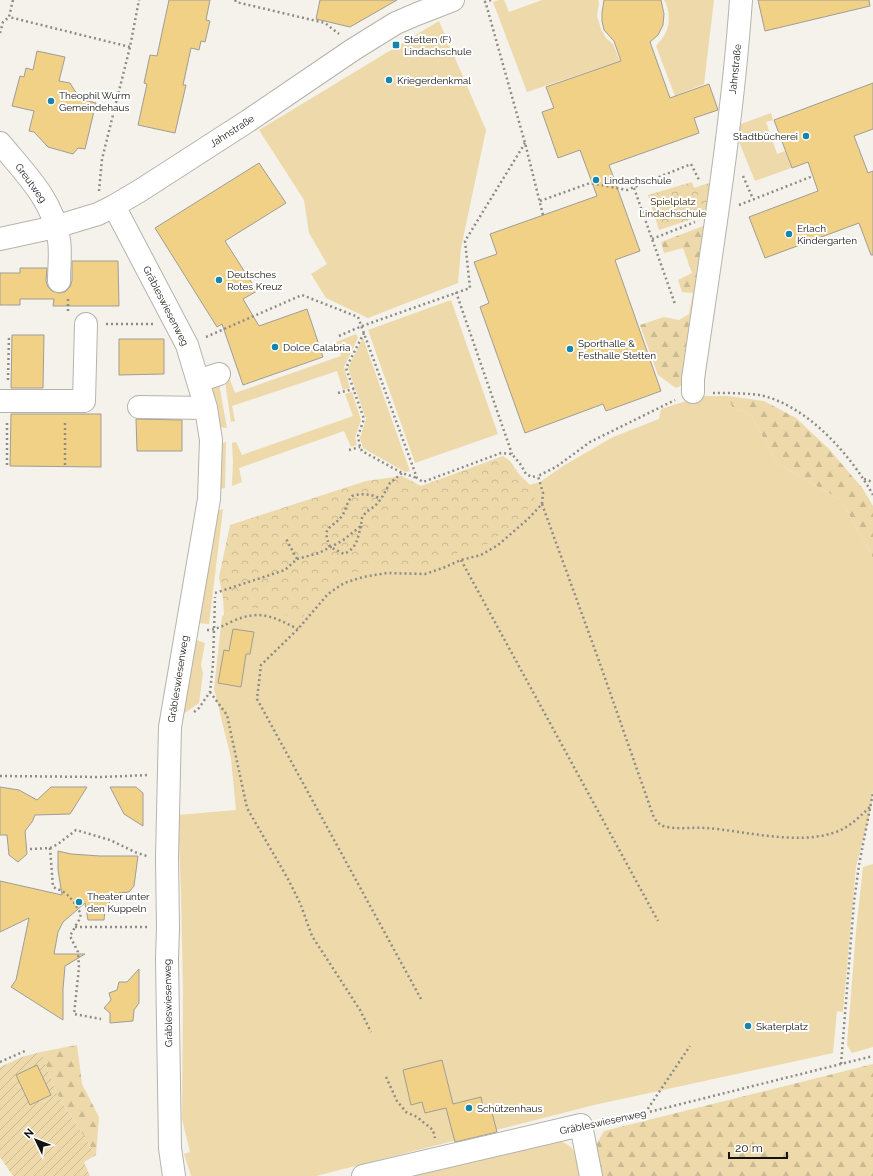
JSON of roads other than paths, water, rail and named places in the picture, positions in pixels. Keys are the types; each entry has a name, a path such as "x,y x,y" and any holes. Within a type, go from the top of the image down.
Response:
{"street":[{"name":"Jahnstraße","path":"0,239 55,227 106,210 141,190 248,121 418,7 453,0"},
{"name":"Jahnstraße","path":"693,392 693,379 728,138 741,0"},
{"name":"Greutweg","path":"0,143 36,188 48,207 59,240 64,287"},
{"name":"Gräbleswiesenweg","path":"106,210 177,324 187,345 206,408 210,440 209,499 170,727 167,858 168,928 166,958 170,1148 174,1176"},
{"path":"0,401 84,401 86,324"},
{"path":"198,381 219,374"},
{"path":"139,407 206,408"},
{"name":"Gräbleswiesenweg","path":"363,1176 581,1126 591,1176"}],"place":[{"name":"Stetten (F) Lindachschule","path":"396,45"},
{"name":"Kriegerdenkmal","path":"389,80"},
{"name":"Theophil Wurm Gemeindehaus","path":"51,101"},
{"name":"Stadtbücherei","path":"806,136"},
{"name":"Lindachschule","path":"596,180"},
{"name":"Erlach Kindergarten","path":"789,234"},
{"name":"Deutsches Rotes Kreuz","path":"219,280"},
{"name":"Dolce Calabria","path":"275,347"},
{"name":"Sporthalle & Festhalle Stetten","path":"570,349"},
{"name":"Theater unter den Kuppeln","path":"79,902"},
{"name":"Skaterplatz","path":"748,1026"},
{"name":"Schützenhaus","path":"469,1108"}],"park label":[{"name":"Spielplatz Lindachschule","path":"673,206"}]}
